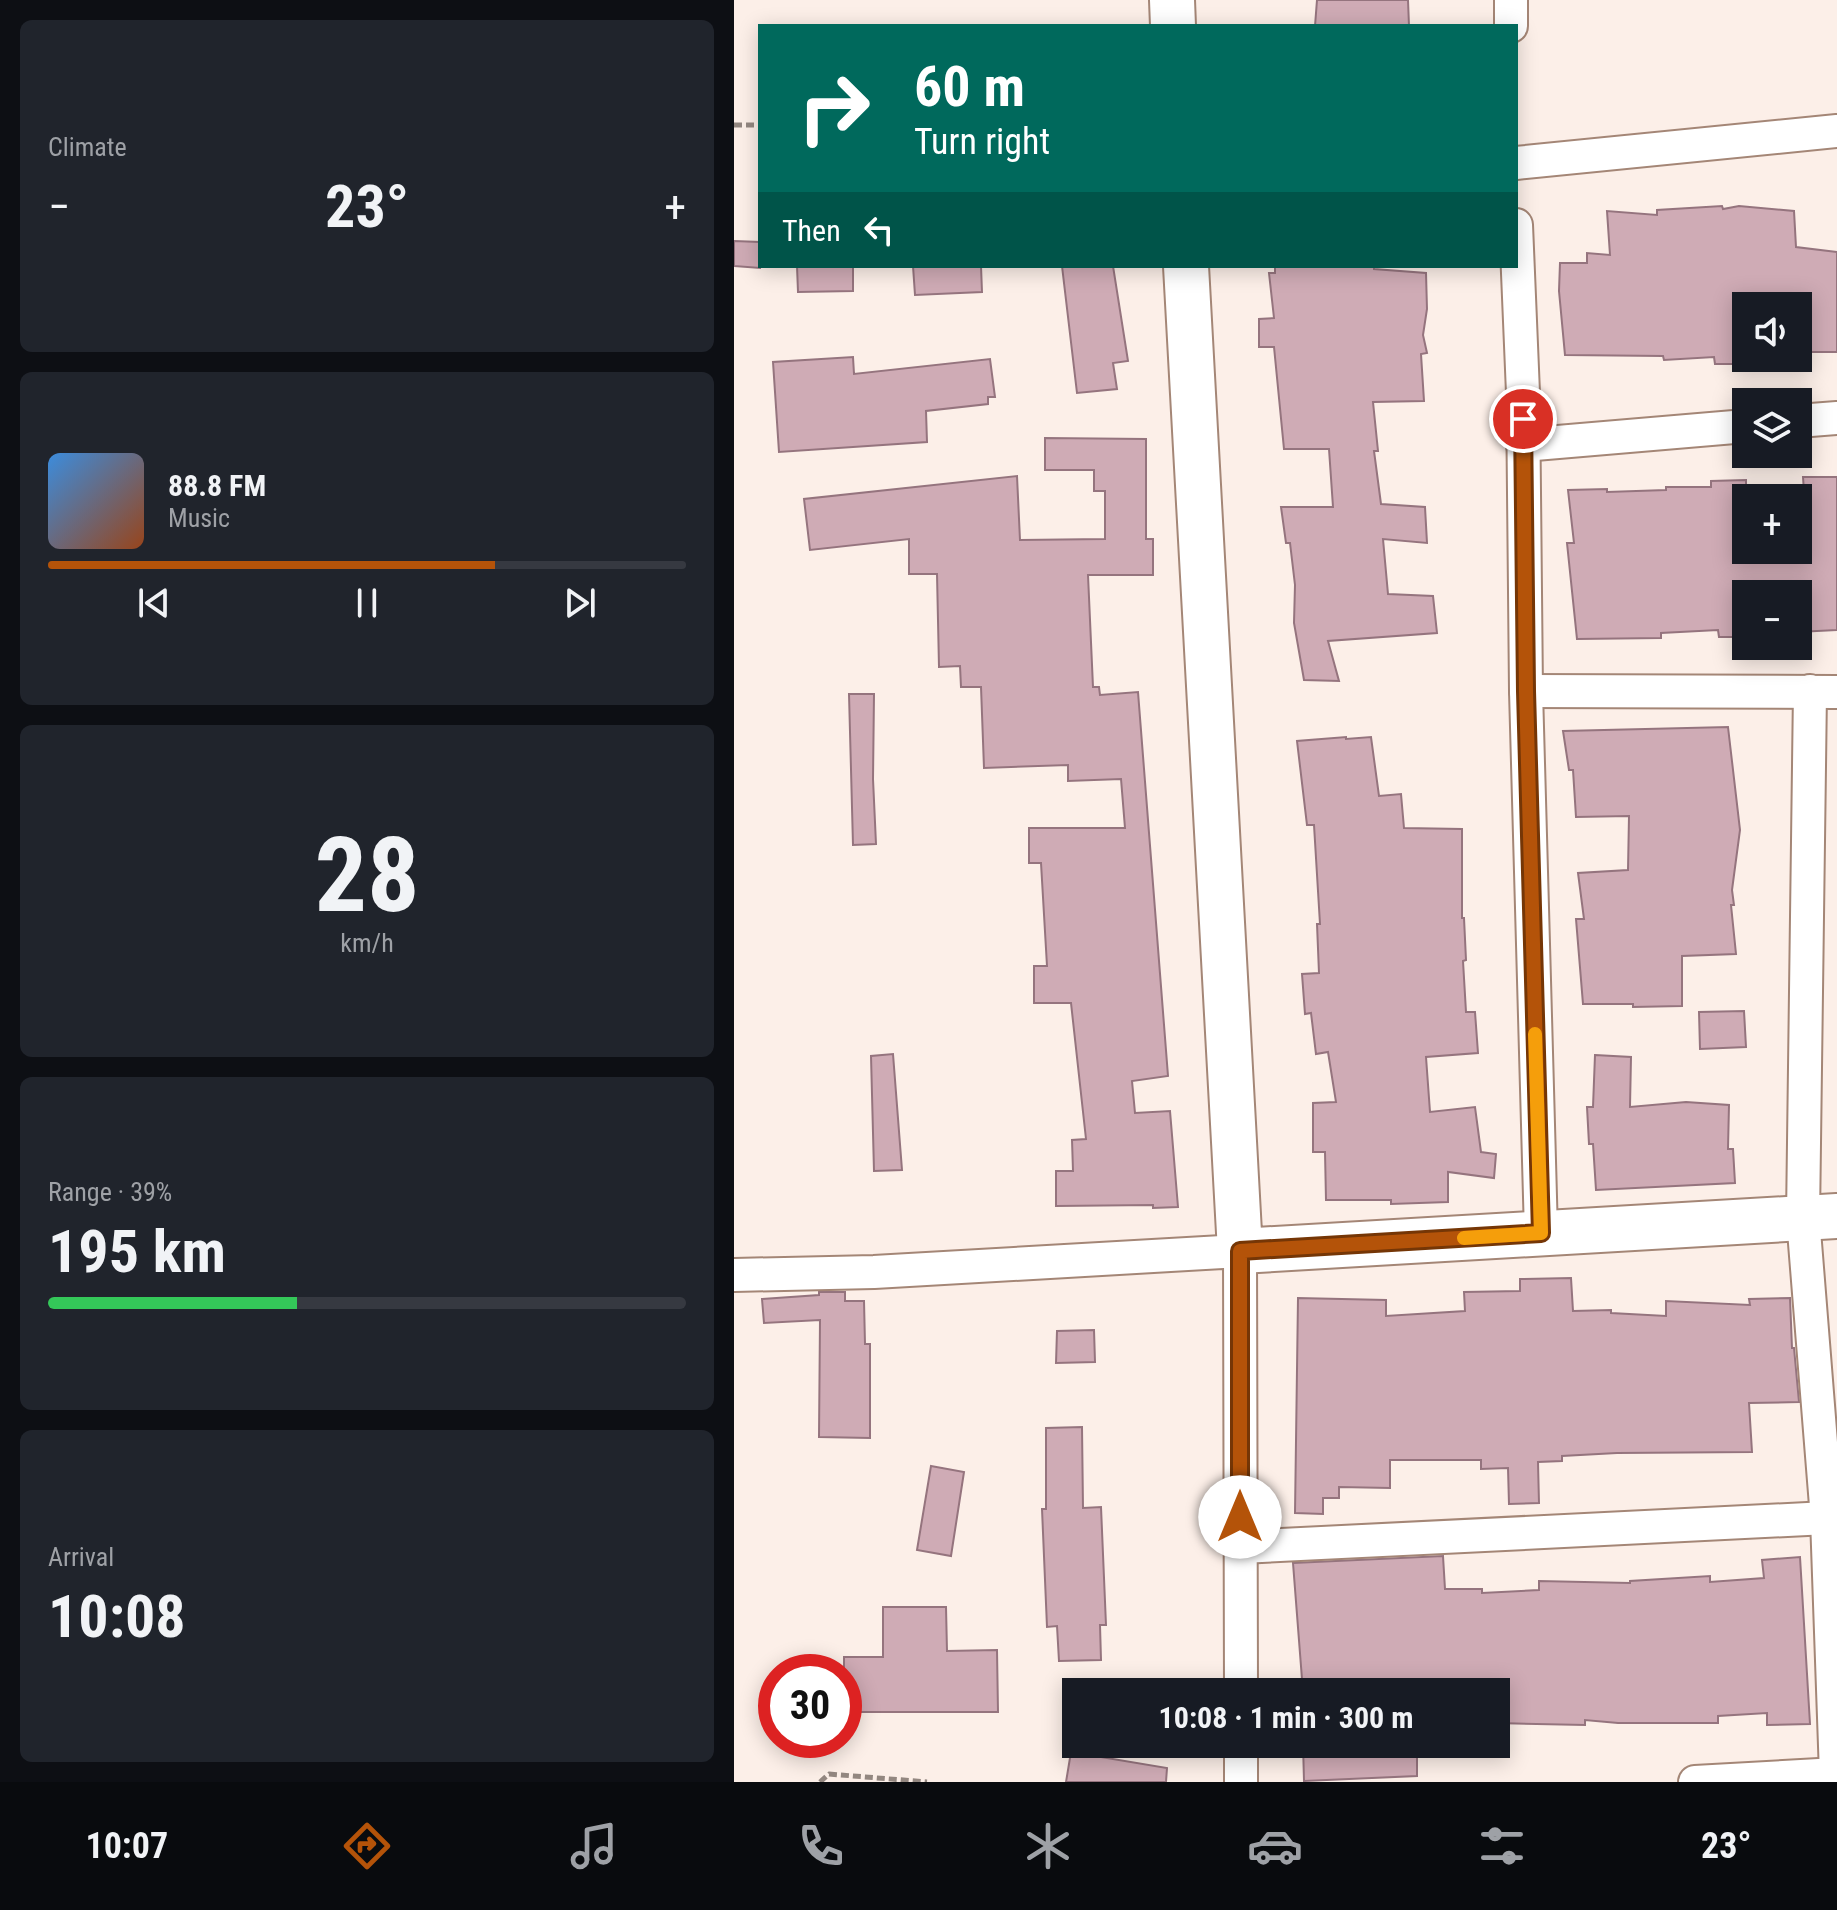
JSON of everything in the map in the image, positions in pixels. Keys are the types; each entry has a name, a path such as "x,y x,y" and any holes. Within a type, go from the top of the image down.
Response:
{"street":[{"path":"1172,0 1173,24"},
{"path":"1511,0 1511,24"},
{"path":"1518,163 1837,131"},
{"path":"1186,268 1240,1251 1241,1678"},
{"path":"1517,268 1541,1233"},
{"path":"1812,420 1837,418"},
{"path":"1523,445 1732,427"},
{"path":"1526,691 1824,691 1820,1217 1836,1774 1695,1782"},
{"path":"734,1275 874,1272 1820,1217"},
{"path":"1241,1547 1827,1518"},
{"path":"1241,1758 1241,1782"}],"path":[{"path":"734,125 758,125"},
{"path":"820,1782 829,1774 927,1782"}],"building":[{"path":"1317,0 1408,0 1409,24 1315,24"},
{"path":"1739,206 1794,211 1796,247 1837,252 1837,352 1812,352 1812,292 1732,292 1732,364 1715,364 1714,357 1664,360 1663,356 1565,355 1559,291 1560,263 1587,263 1587,253 1610,255 1607,211 1657,215 1657,210"},
{"path":"734,241 758,242 758,268 734,266"},
{"path":"797,268 853,268 853,291 798,292"},
{"path":"913,268 981,268 982,292 915,295"},
{"path":"1062,268 1113,268 1128,361 1113,363 1117,389 1077,393"},
{"path":"1275,268 1374,268 1426,273 1427,309 1423,335 1427,353 1421,354 1424,401 1373,402 1378,451 1374,451 1381,504 1425,507 1427,543 1383,539 1388,594 1433,596 1437,633 1328,641 1339,681 1304,680 1294,623 1295,585 1290,543 1286,543 1281,507 1333,507 1329,449 1284,449 1274,347 1259,347 1259,319 1274,318 1269,273 1275,273"},
{"path":"853,357 854,374 990,359 995,397 988,397 988,404 926,411 927,442 779,452 773,362"},
{"path":"1045,438 1146,439 1146,539 1153,539 1153,575 1088,575 1093,687 1099,687 1100,695 1138,692 1168,1076 1132,1081 1135,1113 1170,1111 1178,1207 1056,1206 1056,1171 1073,1171 1072,1140 1086,1139 1071,1003 1034,1003 1034,966 1047,966 1041,863 1029,863 1029,828 1125,828 1121,779 1068,781 1068,765 984,768 981,687 961,687 960,666 939,667 937,574 909,574 909,539 810,550 804,499 1017,476 1020,540 1105,539 1105,491 1094,491 1094,470 1045,470"},
{"path":"1803,477 1837,477 1837,630 1812,631 1812,580 1732,580 1732,637 1719,637 1718,630 1661,633 1661,638 1577,639 1567,543 1574,543 1568,490 1666,490 1666,487 1711,487 1711,481 1746,480 1746,484 1732,484 1732,564 1812,564 1812,484 1803,484"},
{"path":"849,694 874,694 876,844 853,845"},
{"path":"1728,727 1740,830 1732,890 1734,905 1731,905 1736,954 1682,956 1682,1006 1583,1004 1576,919 1584,919 1578,873 1628,870 1629,816 1576,817 1573,770 1569,770 1563,731"},
{"path":"1371,737 1379,796 1401,794 1404,828 1462,829 1466,1012 1475,1012 1478,1053 1426,1057 1430,1112 1475,1107 1481,1152 1496,1154 1494,1178 1448,1172 1448,1202 1391,1204 1391,1200 1326,1200 1325,1152 1313,1152 1313,1103 1336,1102 1328,1052 1316,1054 1311,1013 1305,1014 1302,974 1319,973 1317,924 1320,924 1314,825 1307,825 1297,741"},
{"path":"1744,1011 1746,1047 1700,1049 1699,1012"},
{"path":"893,1054 902,1170 874,1171 871,1056"},
{"path":"1595,1055 1631,1057 1630,1107 1686,1102 1729,1105 1728,1149 1733,1149 1735,1183 1596,1190 1587,1107 1593,1107"},
{"path":"1571,1278 1573,1311 1611,1310 1611,1313 1666,1316 1666,1301 1750,1305 1749,1299 1790,1298 1799,1402 1749,1403 1752,1452 1617,1453 1562,1456 1562,1461 1538,1462 1539,1503 1509,1504 1508,1468 1481,1469 1481,1460 1390,1460 1390,1488 1339,1487 1339,1498 1323,1498 1323,1514 1295,1513 1298,1298 1386,1300 1386,1316 1465,1311 1464,1292 1520,1291 1520,1279"},
{"path":"819,1292 845,1292 845,1301 864,1301 865,1344 870,1344 870,1438 819,1437 820,1320 764,1323 762,1299 819,1295"},
{"path":"1094,1330 1095,1362 1056,1363 1057,1331"},
{"path":"1082,1427 1083,1508 1101,1507 1106,1625 1100,1625 1101,1660 1059,1661 1057,1626 1047,1627 1042,1509 1046,1509 1046,1428"},
{"path":"931,1466 964,1472 951,1556 917,1550"},
{"path":"1443,1556 1445,1589 1482,1589 1482,1593 1539,1590 1539,1581 1630,1583 1710,1576 1710,1582 1764,1578 1762,1560 1800,1557 1810,1724 1767,1725 1767,1713 1718,1716 1718,1723 1585,1720 1585,1725 1510,1723 1510,1678 1302,1678 1293,1563"},
{"path":"883,1607 946,1607 947,1651 997,1650 998,1712 862,1712 862,1657 883,1657"},
{"path":"1070,1758 1107,1758 1167,1768 1166,1782 1066,1782"},
{"path":"1303,1758 1417,1758 1417,1776 1304,1781"}],"slow traffic":[{"path":"1464,1238 1541,1233 1535,1034"}],"route":[{"path":"1240,1517 1240,1251 1541,1233 1526,691 1523,419"}]}
